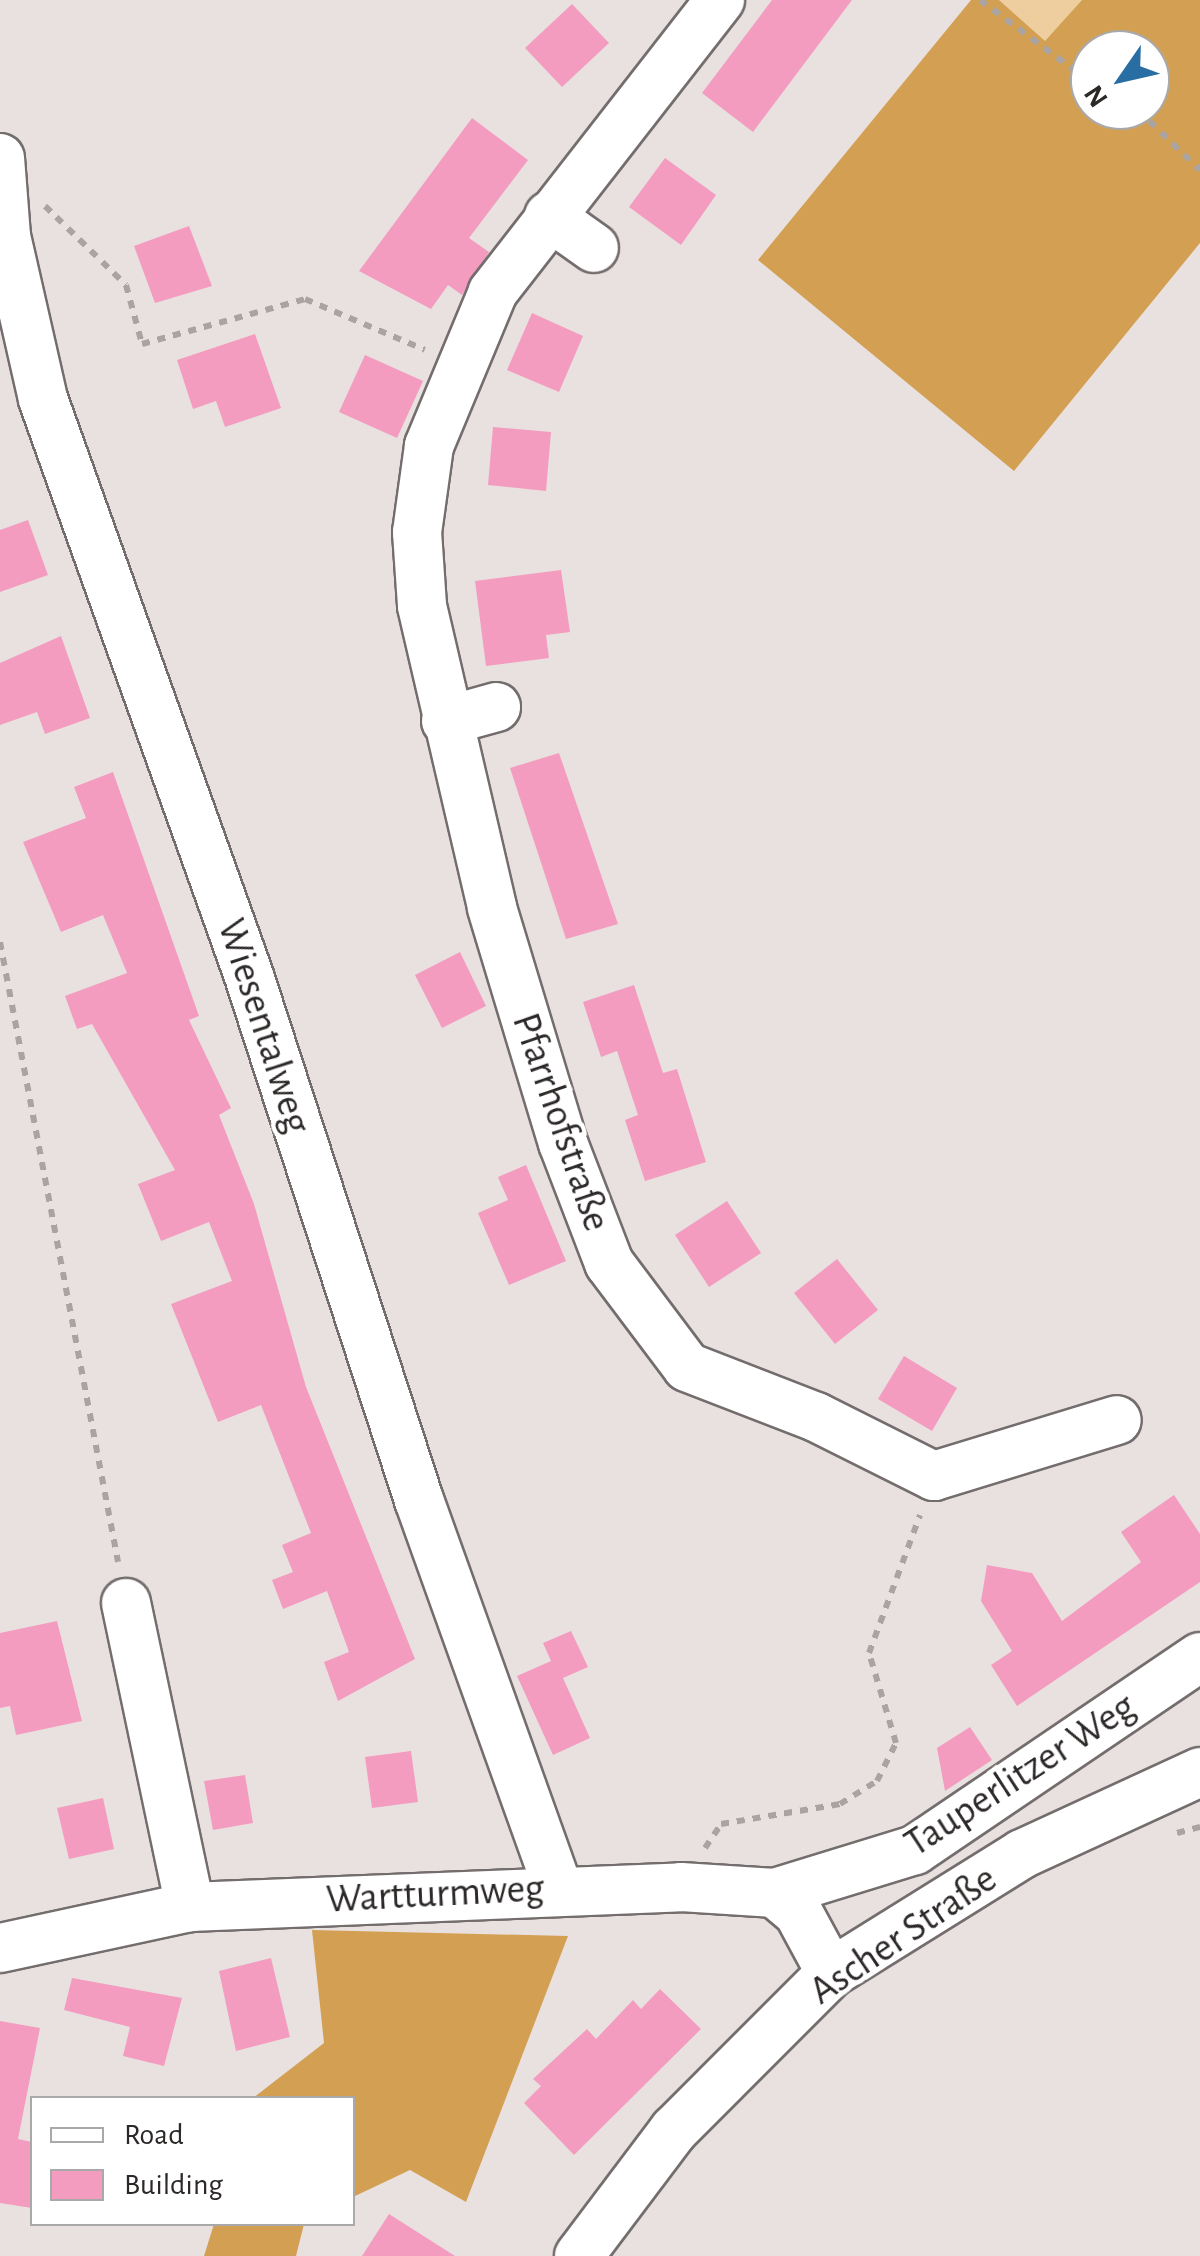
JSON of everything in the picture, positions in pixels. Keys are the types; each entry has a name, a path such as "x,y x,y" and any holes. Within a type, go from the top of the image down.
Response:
{"street":[{"name":"Pfarrhofstraße","path":"720,0 493,292 459,364 429,446 417,532 422,606 446,720 547,1089 609,1263 687,1367 816,1417 934,1476"},
{"name":"Wiesentalweg","path":"2,167 22,402 249,976 419,1500 558,1888"},
{"path":"549,216 594,248"},
{"path":"446,720 496,707"},
{"path":"934,1476 1117,1420"},
{"path":"126,1602 190,1906"},
{"name":"Tauperlitzer Weg","path":"775,1893 915,1850 1200,1657"},
{"name":"Ascher Straße","path":"579,2256 674,2130 831,1973 1022,1854 1200,1772"},
{"name":"Wartturmweg","path":"0,1948 190,1906 558,1888 681,1887 775,1893"},
{"path":"775,1893 798,1912 831,1973"}],"path":[{"path":"980,0 1070,67"},
{"path":"1159,130 1200,170"},
{"path":"2,167 126,284 142,344 305,299 459,364"},
{"path":"0,942 126,1602"},
{"path":"681,1887 721,1824 840,1804 878,1781 896,1743 869,1654 934,1476"}],"shaded area":[{"path":"971,0 999,0 1045,41 1082,0 1200,0 1200,243 1014,471 758,260"},
{"path":"999,0 1082,0 1045,42"},
{"path":"312,1930 568,1936 466,2202 410,2170 355,2196 355,2096 256,2096 324,2043"},
{"path":"213,2226 304,2226 296,2256 204,2256"}],"building":[{"path":"772,0 852,0 753,132 702,93"},
{"path":"572,4 609,43 562,87 525,48"},
{"path":"472,118 528,160 469,238 489,252 462,295 448,285 431,309 359,271"},
{"path":"665,158 716,195 681,245 629,207"},
{"path":"189,226 212,286 155,303 134,246"},
{"path":"532,313 583,336 559,392 507,370"},
{"path":"255,334 281,408 225,427 216,401 193,409 177,360"},
{"path":"365,355 423,381 397,438 339,412"},
{"path":"493,427 551,432 546,491 488,485"},
{"path":"28,520 48,575 0,592 0,530"},
{"path":"561,570 570,632 546,635 549,658 486,666 475,581"},
{"path":"61,636 90,718 45,734 37,712 0,725 0,663"},
{"path":"559,753 618,924 566,939 510,768"},
{"path":"113,772 199,1016 189,1020 231,1108 219,1115 254,1204 306,1387 415,1659 338,1701 324,1662 349,1652 327,1591 283,1609 272,1580 293,1572 282,1545 311,1533 261,1405 218,1422 171,1304 232,1281 209,1222 161,1241 138,1184 175,1170 92,1024 77,1029 65,996 127,973 103,915 61,932 23,842 86,818 74,787"},
{"path":"460,952 486,1006 442,1028 415,975"},
{"path":"634,985 663,1073 677,1069 706,1162 645,1181 625,1120 638,1115 617,1051 601,1057 583,1002"},
{"path":"526,1165 566,1261 509,1285 478,1213 508,1200 498,1177"},
{"path":"727,1201 761,1253 709,1287 675,1235"},
{"path":"837,1259 878,1310 835,1344 794,1293"},
{"path":"904,1356 957,1388 932,1431 878,1399"},
{"path":"1174,1495 1200,1534 1200,1582 1017,1706 991,1665 1012,1651 981,1601 987,1565 1032,1573 1062,1621 1141,1562 1121,1532"},
{"path":"57,1621 82,1721 16,1735 10,1706 0,1708 0,1633"},
{"path":"571,1631 588,1667 563,1678 590,1738 553,1755 517,1676 551,1661 543,1643"},
{"path":"970,1727 992,1760 945,1791 937,1748"},
{"path":"411,1751 418,1802 372,1808 365,1757"},
{"path":"245,1775 253,1823 213,1830 204,1781"},
{"path":"103,1798 114,1849 69,1859 57,1808"},
{"path":"271,1958 290,2037 236,2051 219,1971"},
{"path":"72,1978 182,1998 164,2066 123,2056 130,2027 64,2010"},
{"path":"660,1989 701,2029 574,2155 524,2103 541,2086 533,2079 587,2029 596,2039 633,2000 641,2009"},
{"path":"0,2021 40,2028 18,2139 30,2142 30,2208 0,2203"},
{"path":"389,2214 455,2256 362,2256"}]}
